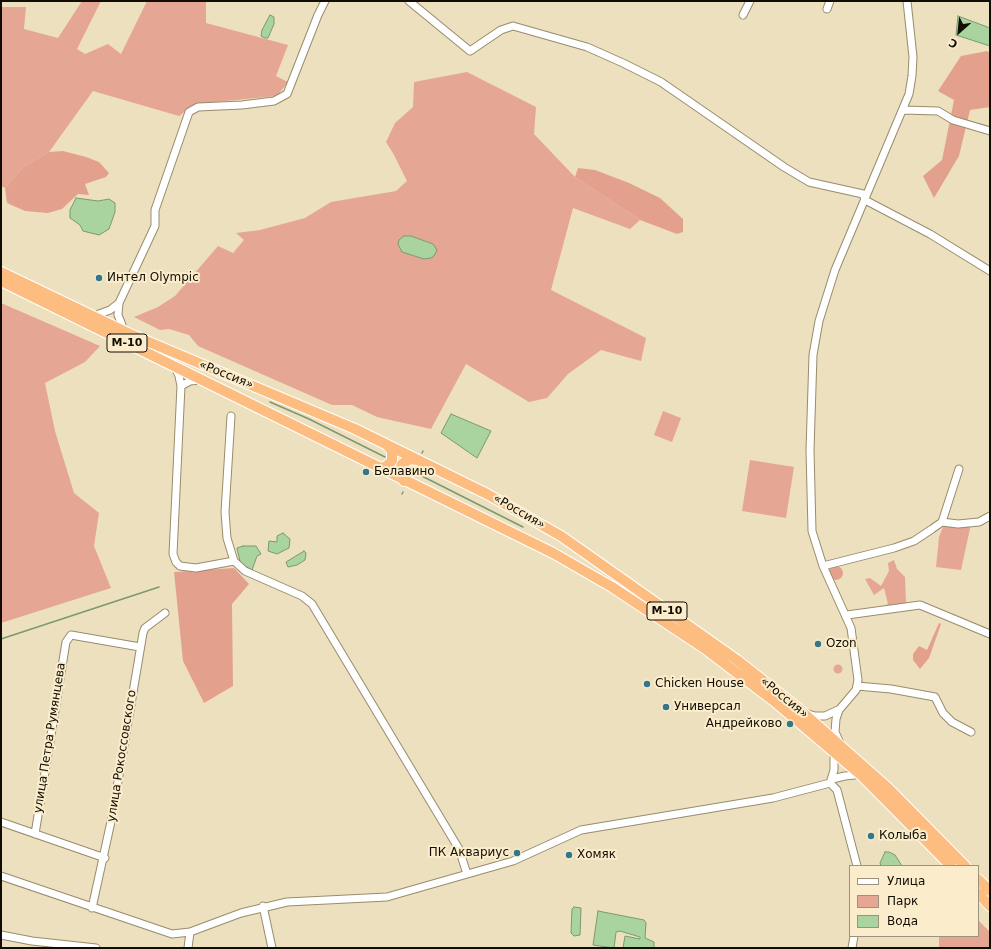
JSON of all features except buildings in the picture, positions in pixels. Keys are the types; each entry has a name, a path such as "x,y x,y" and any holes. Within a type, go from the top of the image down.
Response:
{"highway":[{"name":"«Россия»","path":"1,272 130,334 213,370 299,404 386,444 487,494 561,536 737,660 799,709 888,788 964,865"},
{"name":"«Россия»","path":"1,281 204,380 377,468 553,553 612,587 692,641 774,701 832,750 895,809 950,865"},
{"path":"78,309 99,314 204,361 213,370"},
{"path":"377,468 385,467 392,461 392,451 386,444"},
{"path":"404,481 399,473 402,464 410,459 417,460"},
{"path":"692,641 701,651 771,704 834,756 879,798 895,809"},
{"path":"979,880 990,891"},
{"path":"979,894 990,906"}],"street":[{"path":"122,325 118,315 119,303 155,226 155,210 189,112 198,106 242,105 274,101 287,94 301,63 318,15 325,1"},
{"path":"409,1 470,51 501,30 514,26 587,47 609,56 661,82 809,182 863,194 865,200 930,234 990,272"},
{"path":"743,15 750,1"},
{"path":"827,9 830,1"},
{"path":"844,748 837,739 834,728 836,717 840,708 857,686 854,639 847,615 823,566 813,536 811,518 810,450 813,349 819,320 835,270 903,110 910,90 913,66 912,36 906,1"},
{"path":"903,110 938,111 954,120 990,131"},
{"path":"99,314 110,310 119,303"},
{"path":"173,365 179,374 181,386 174,558 180,566 196,568 234,561"},
{"path":"181,386 193,380 204,380"},
{"path":"231,416 225,517 227,538 234,561 245,571 302,596 312,604 459,849 467,874"},
{"path":"823,566 876,554 914,541 942,522 959,469"},
{"path":"942,522 958,524 979,522 990,516"},
{"path":"847,615 920,605 990,634"},
{"name":"улица Рокоссовского","path":"92,908 105,858 143,633 145,628 166,613"},
{"name":"улица Петра Румянцева","path":"35,834 66,642 71,635 140,647"},
{"path":"857,686 891,689 935,697 943,713 952,722 972,732"},
{"path":"799,709 807,714 819,716 830,714 840,708"},
{"path":"834,756 835,766 831,781 838,795 857,865"},
{"path":"1,876 172,934 190,932 263,906 287,902 387,897 513,860 582,830 773,798 845,776 855,775"},
{"path":"1,822 105,858"},
{"path":"263,906 272,948"},
{"path":"188,948 190,932"},
{"path":"1,935 32,941 96,948"},
{"path":"852,948 854,937"}],"green space":[{"path":"82,1 101,1 77,49 85,54 108,44 121,54 147,1 206,1 206,23 288,45 276,76 288,82 277,96 195,104 179,116 93,91 49,152 23,167 5,188 1,186 1,7 26,7 24,29 58,38"},
{"path":"467,72 536,107 534,134 575,177 640,220 630,229 573,208 551,290 646,338 641,361 601,350 568,374 547,398 529,402 466,364 431,429 377,417 352,405 332,405 198,346 189,335 169,329 160,330 134,317 158,307 175,296 218,246 233,253 244,240 236,233 260,230 305,218 331,202 396,191 407,181 386,142 395,123 413,107 414,82","holes":["404,236 411,236 433,244 431,258 424,259 402,252"]},
{"path":"1,303 100,346 85,362 45,383 55,431 74,493 99,513 94,546 111,588 1,623"},
{"path":"663,411 681,418 672,442 654,435"},
{"path":"750,460 794,467 786,518 742,511"},
{"path":"944,524 971,524 961,570 936,567 939,537"},
{"path":"894,560 897,569 905,577 906,603 903,605 877,609 888,604 884,588 874,595 865,579 870,578 881,586 889,571 888,563"},
{"path":"836,665 840,665 842,669 840,673 836,673 834,671 834,667"},
{"path":"979,921 990,932 990,948 939,948 939,937 979,937"}],"shaded area":[{"path":"987,51 990,53 990,107 970,110 959,156 934,198 923,176 942,160 954,100 938,91 961,56"},
{"path":"63,151 99,162 109,173 106,177 85,184 89,195 78,194 62,209 48,213 25,211 7,203 5,188 23,167 49,152"},
{"path":"578,168 595,170 629,183 660,198 683,219 683,232 677,234 640,220 575,177"},
{"path":"836,566 841,568 843,573 841,578 836,580 831,578 829,573 831,568"},
{"path":"234,568 249,584 232,604 233,686 204,703 183,661 174,572"},
{"path":"939,623 941,624 929,658 920,669 913,660 913,654 919,646 927,650"}],"water":[{"path":"270,15 274,17 274,24 268,38 265,38 261,36 262,30"},
{"path":"958,16 990,28 990,46 956,35"},
{"path":"76,198 98,201 109,199 115,203 115,212 109,229 99,235 83,231 80,225 70,218 70,210"},
{"path":"404,236 411,236 433,244 437,250 434,256 424,259 402,252 398,244 399,240"},
{"path":"451,414 491,431 477,458 441,433"},
{"path":"283,533 290,539 289,548 277,554 268,551 269,541 277,542 277,536"},
{"path":"243,546 256,546 261,554 257,556 252,570 241,566 237,548"},
{"path":"304,551 306,553 305,560 297,565 288,567 286,562"},
{"path":"885,852 889,852 895,855 901,865 881,865 880,863"},
{"path":"574,907 581,908 580,935 574,936 571,933 572,909"},
{"path":"598,911 644,920 646,923 645,938 654,942 654,948 623,948 625,936 640,939 640,937 620,931 616,932 614,948 593,945"}],"waterway":[{"path":"270,402 309,419 385,457"},
{"path":"406,468 523,527"},
{"path":"412,474 414,469"},
{"path":"1,639 159,587"}],"place":[{"name":"Интел Olympic","path":"99,278"},
{"name":"Белавино","path":"366,472"},
{"name":"Ozon","path":"818,644"},
{"name":"Chicken House","path":"647,684"},
{"name":"Универсал","path":"666,707"},
{"name":"Андрейково","path":"790,724"},
{"name":"Колыба","path":"871,836"},
{"name":"ПК Аквариус","path":"517,853"},
{"name":"Хомяк","path":"569,855"}]}
